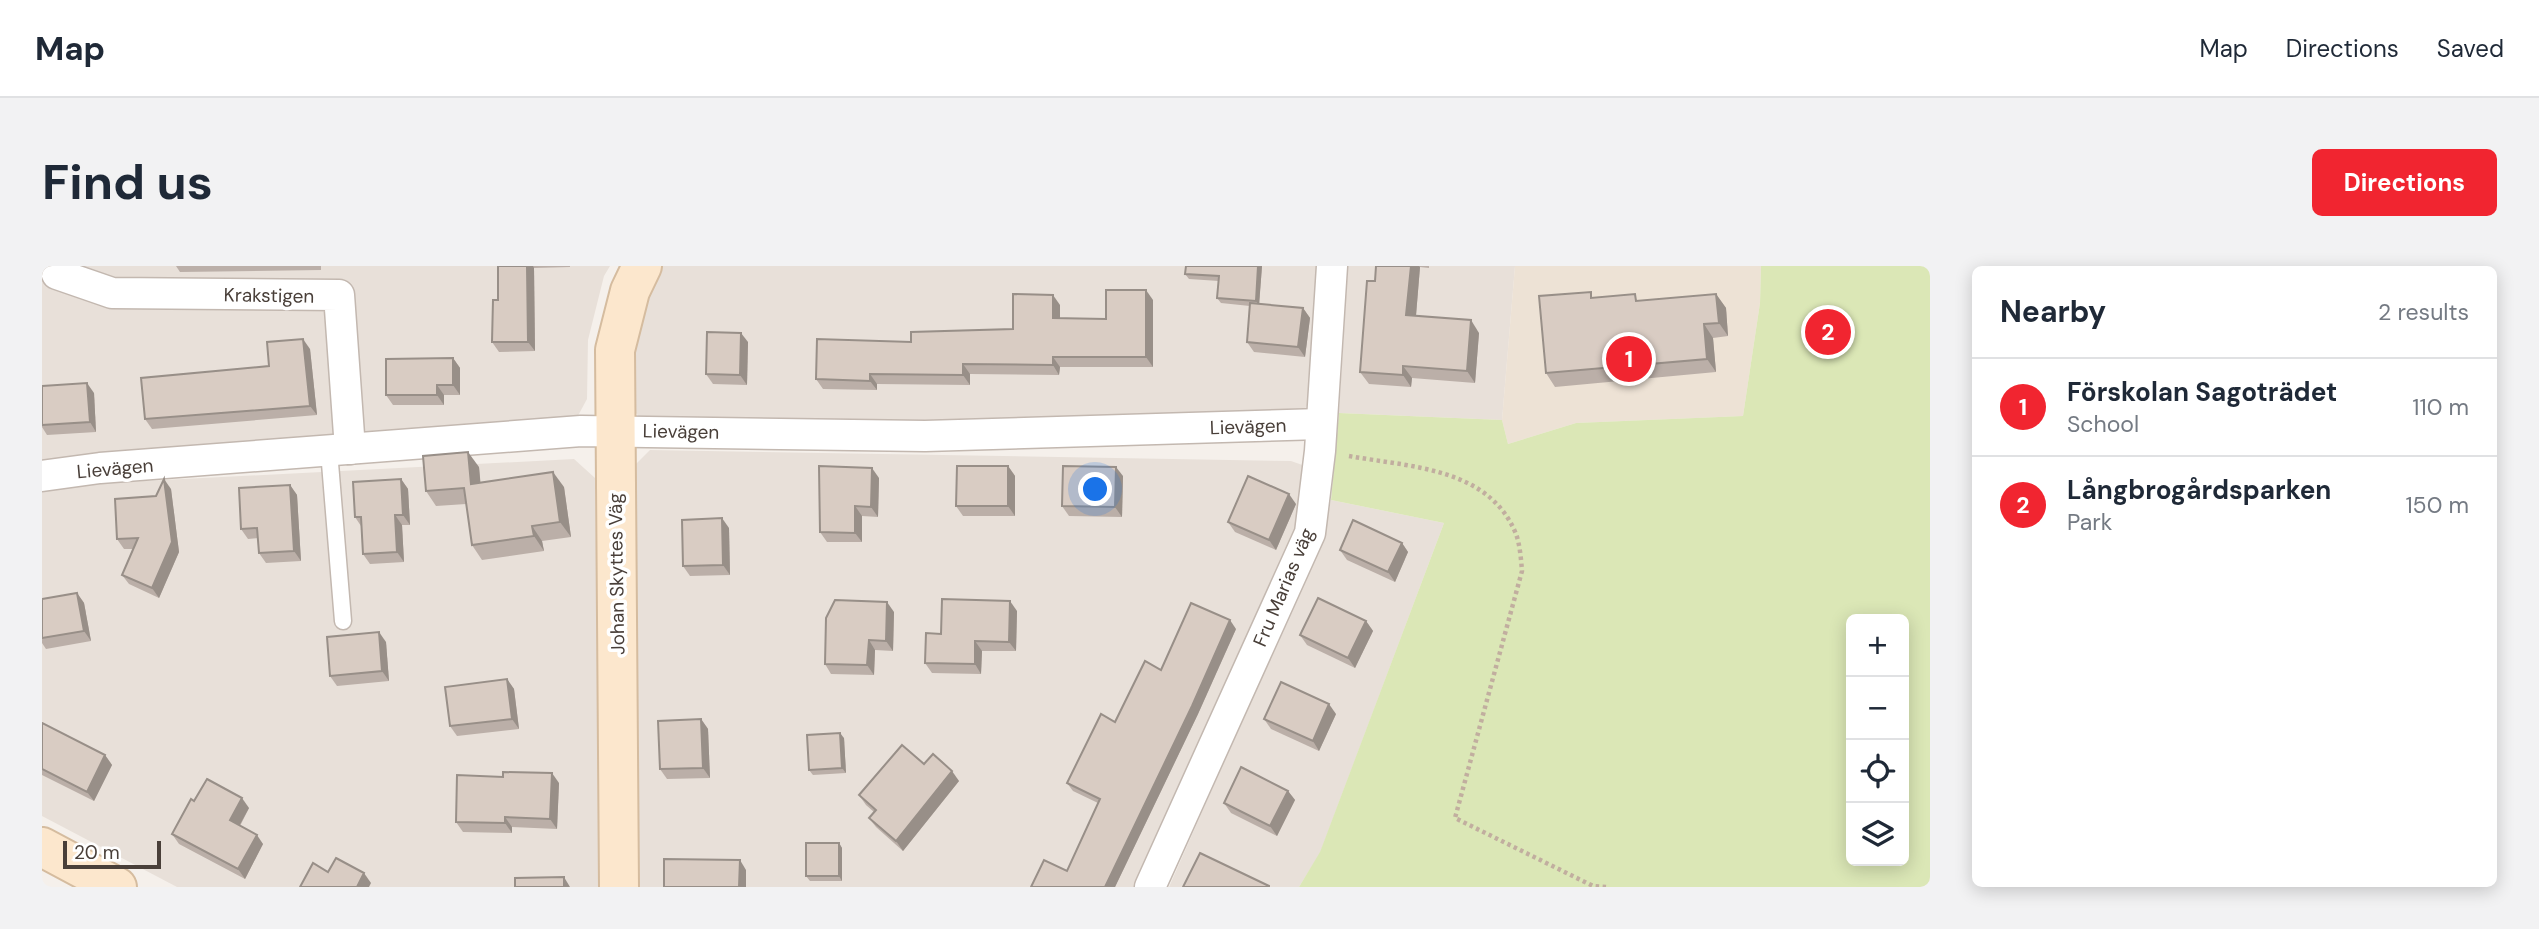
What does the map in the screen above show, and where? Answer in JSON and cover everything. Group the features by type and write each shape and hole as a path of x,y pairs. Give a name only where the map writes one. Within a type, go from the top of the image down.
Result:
{"street":[{"name":"Krakstigen","path":"54,266 57,274 111,293 339,295 339,450"},
{"name":"Johan Skyttes Väg","path":"619,887 615,351 630,291 642,266"},
{"name":"Fru Marias väg","path":"1150,887 1310,533 1321,438 1332,266"},
{"name":"Lievägen","path":"42,476 100,468 582,431 1321,438"},
{"path":"42,847 117,887"}],"lane":[{"path":"339,450 343,621"}],"path":[{"path":"1321,438 1460,477 1496,502 1516,534 1522,571 1455,818 1593,886 1606,887"}],"shaded area":[{"path":"42,266 610,266 604,276 588,340 587,399 573,425 42,461"},
{"path":"656,266 1323,266 1316,395 1296,419 649,427 632,409 627,351"},
{"path":"1348,266 1515,266 1502,420 1339,413"},
{"path":"1515,266 1761,266 1760,303 1743,416 1576,423 1508,444 1502,420"},
{"path":"650,450 1291,461 1308,467 1300,528 1138,887 634,887 632,468"},
{"path":"574,459 595,478 601,887 177,887 42,816 42,490 105,483"},
{"path":"1331,500 1444,523 1320,853 1299,887 1169,887 1324,535"}],"green space":[{"path":"1761,266 1930,266 1930,887 1299,887 1320,852 1444,523 1331,500 1339,413 1502,420 1508,444 1576,423 1743,416 1760,303"}],"building":[{"path":"498,266 527,266 528,342 492,342 493,300 498,300"},
{"path":"1186,266 1258,266 1256,301 1217,298 1219,276 1185,274"},
{"path":"1376,266 1411,266 1406,315 1471,320 1467,371 1403,366 1403,375 1360,372 1367,281 1375,281"},
{"path":"1106,290 1146,290 1146,357 1053,357 1053,365 963,364 963,375 870,374 870,381 816,379 817,339 911,342 911,332 1013,329 1013,294 1053,295 1053,318 1106,319"},
{"path":"1591,292 1591,298 1635,294 1636,301 1716,294 1719,323 1704,324 1707,359 1546,373 1539,296"},
{"path":"1250,303 1303,308 1298,347 1247,342"},
{"path":"707,332 741,333 740,375 706,374"},
{"path":"303,339 310,406 145,419 141,378 269,366 267,342"},
{"path":"453,358 453,385 437,385 437,395 386,395 386,359"},
{"path":"87,383 90,422 42,425 42,386"},
{"path":"468,452 471,484 553,472 560,522 532,526 534,536 472,545 464,488 426,491 423,456"},
{"path":"819,466 872,468 871,507 855,506 855,533 820,532"},
{"path":"957,466 1008,466 1008,506 956,506"},
{"path":"1063,466 1116,467 1115,507 1062,506"},
{"path":"1248,476 1289,494 1269,540 1228,522"},
{"path":"164,479 172,542 152,588 122,575 138,538 117,539 115,499 156,496"},
{"path":"401,479 403,515 395,515 397,552 363,554 361,517 355,517 353,482"},
{"path":"290,485 294,551 259,553 257,528 241,529 239,488"},
{"path":"722,518 723,565 683,566 682,520"},
{"path":"1353,520 1402,543 1388,572 1340,550"},
{"path":"77,593 84,631 42,638 42,599"},
{"path":"1318,598 1366,621 1348,658 1300,635"},
{"path":"942,599 1010,601 1009,642 975,641 975,664 925,663 926,633 941,634"},
{"path":"835,600 887,602 886,641 869,640 867,665 825,664 826,618"},
{"path":"1191,603 1230,620 1105,887 1031,887 1044,860 1067,871 1100,799 1067,783 1101,714 1115,722 1145,661 1161,670"},
{"path":"379,632 382,671 330,676 327,637"},
{"path":"507,679 512,719 450,726 445,687"},
{"path":"1281,682 1329,704 1313,741 1264,719"},
{"path":"701,719 703,768 660,769 658,721"},
{"path":"42,723 105,755 87,792 42,769"},
{"path":"840,733 842,768 809,770 807,735"},
{"path":"902,745 924,764 933,754 952,771 896,841 869,818 876,810 859,795"},
{"path":"1241,767 1288,791 1270,826 1224,803"},
{"path":"503,772 552,773 550,819 505,817 505,823 456,822 457,775 503,777"},
{"path":"207,779 242,798 230,820 257,835 238,869 172,834 191,799 194,801"},
{"path":"806,843 839,843 839,876 806,876"},
{"path":"1200,853 1269,886 1269,887 1183,887"},
{"path":"336,858 364,873 357,887 300,887 313,863 328,872"},
{"path":"664,859 740,860 739,887 664,887"},
{"path":"564,877 564,887 515,887 515,878"}],"place":[{"name":"Långbrogårdsparken","path":"1828,332"},
{"name":"Förskolan Sagoträdet","path":"1629,359"}]}
